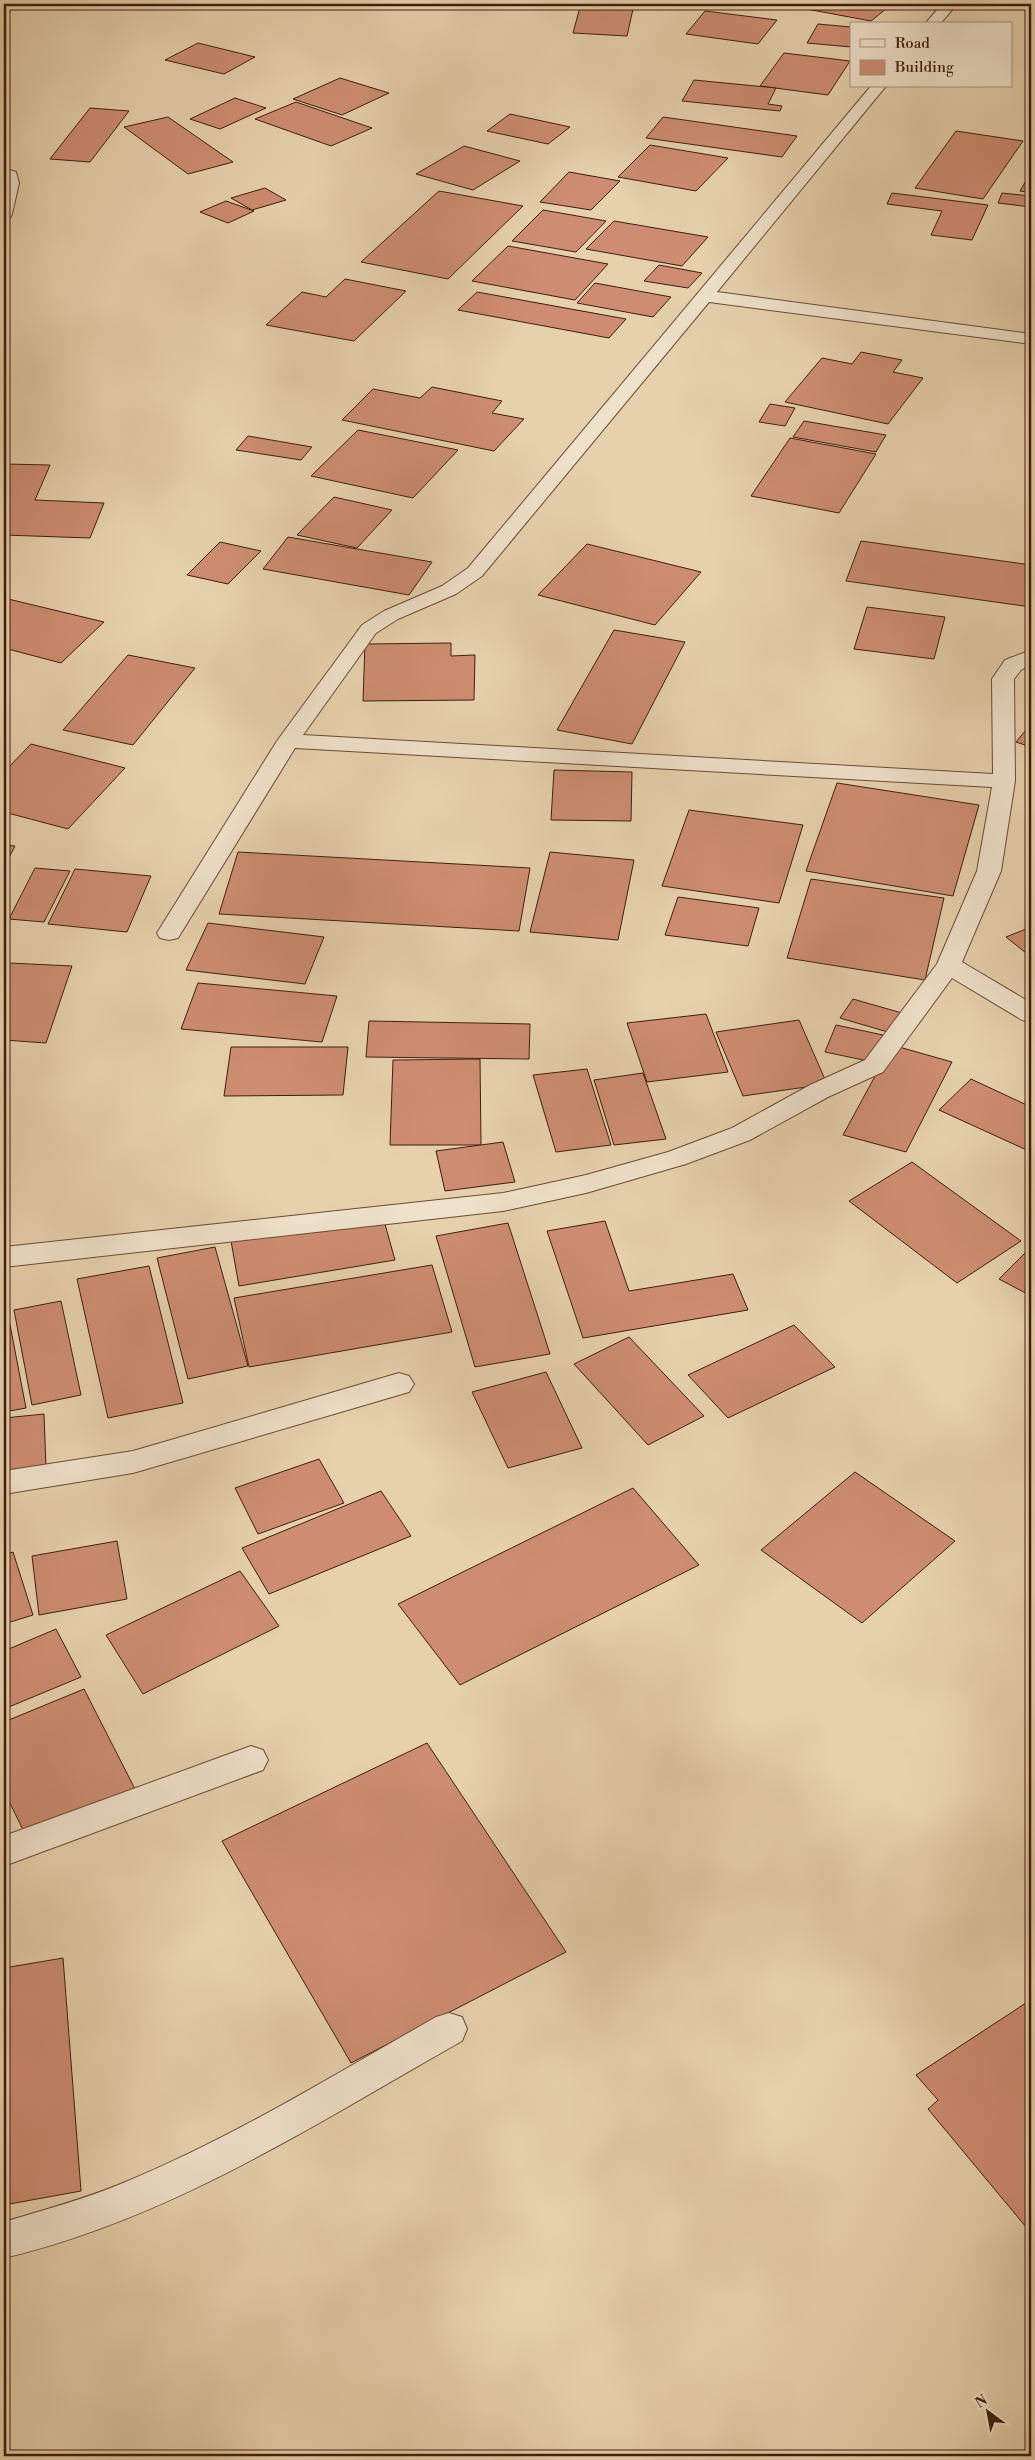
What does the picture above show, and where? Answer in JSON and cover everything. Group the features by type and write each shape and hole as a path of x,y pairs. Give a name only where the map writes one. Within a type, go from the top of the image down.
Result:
{"street":[{"path":"934,22 950,4"},
{"path":"169,933 288,741 369,629 378,622 450,590 466,581 475,572 877,88"},
{"path":"4,173 10,175 11,183 4,214"},
{"path":"704,296 1031,339"},
{"path":"4,1257 503,1202 586,1184 677,1158 741,1134 819,1091 874,1066 949,965 989,871 1004,782 1003,679 1013,665 1031,656"},
{"path":"288,741 1004,782"},
{"path":"949,965 1031,1014"},
{"path":"4,1483 133,1462 399,1384"},
{"path":"4,1851 251,1760"},
{"path":"4,2240 70,2222 151,2190 243,2145 449,2029"}],"building":[{"path":"780,4 892,4 871,21"},
{"path":"1031,4 1031,8 992,5"},
{"path":"580,7 633,9 627,36 573,33"},
{"path":"705,11 777,20 758,44 686,34"},
{"path":"818,24 850,27 850,47 807,43"},
{"path":"198,43 255,57 224,74 165,60"},
{"path":"784,53 850,61 828,95 760,86"},
{"path":"340,78 389,93 342,115 293,99"},
{"path":"694,80 776,88 768,104 782,106 780,111 682,101"},
{"path":"235,98 266,108 220,129 190,119"},
{"path":"296,102 372,128 331,146 255,119"},
{"path":"90,108 129,111 90,162 50,159"},
{"path":"510,114 570,127 548,144 487,131"},
{"path":"168,117 233,162 188,174 124,127"},
{"path":"663,117 797,136 782,157 646,138"},
{"path":"956,131 1023,141 983,199 915,188"},
{"path":"650,145 728,158 696,191 618,177"},
{"path":"464,146 520,161 473,190 416,174"},
{"path":"569,172 620,181 591,210 540,202"},
{"path":"1031,172 1031,193 1020,191"},
{"path":"265,188 286,200 252,210 231,198"},
{"path":"439,191 523,206 448,279 361,262"},
{"path":"892,193 988,205 972,240 931,235 942,211 887,204"},
{"path":"1002,193 1031,196 1031,207 998,203"},
{"path":"226,201 254,211 228,223 200,212"},
{"path":"543,210 606,221 576,252 512,241"},
{"path":"614,221 708,237 682,266 586,249"},
{"path":"508,246 608,264 575,300 472,281"},
{"path":"659,265 702,273 688,288 644,281"},
{"path":"345,279 406,291 354,341 266,325 302,292 326,297"},
{"path":"595,283 671,297 653,317 577,303"},
{"path":"477,292 626,319 609,338 458,310"},
{"path":"861,352 902,360 893,372 923,378 888,424 785,402 822,358 852,364"},
{"path":"432,387 502,401 492,413 524,419 494,451 342,420 373,389 420,398"},
{"path":"770,404 795,408 785,426 759,422"},
{"path":"804,421 886,435 876,452 793,437"},
{"path":"358,430 458,450 413,498 311,476"},
{"path":"248,436 312,447 301,460 236,450"},
{"path":"790,438 876,454 839,513 751,496"},
{"path":"4,464 50,465 35,500 104,503 90,538 4,535"},
{"path":"334,497 392,510 357,548 297,535"},
{"path":"288,537 432,562 409,595 263,569"},
{"path":"861,541 1031,565 1031,607 846,581"},
{"path":"220,542 261,551 228,584 187,575"},
{"path":"587,544 701,572 655,625 538,595"},
{"path":"4,598 104,622 61,663 4,648"},
{"path":"867,607 945,617 934,659 854,649"},
{"path":"614,630 685,642 632,744 557,730"},
{"path":"451,643 451,656 475,655 474,700 363,701 365,644"},
{"path":"128,655 195,668 133,745 63,730"},
{"path":"1031,724 1031,747 1016,742"},
{"path":"31,744 125,768 68,829 4,812 4,772"},
{"path":"554,770 632,772 631,821 551,820"},
{"path":"837,783 979,805 953,896 806,871"},
{"path":"689,810 803,825 779,903 662,886"},
{"path":"4,845 15,846 4,867"},
{"path":"238,852 530,868 519,931 219,914"},
{"path":"550,852 634,860 618,940 530,932"},
{"path":"35,868 70,871 44,922 9,919"},
{"path":"75,869 151,876 127,932 48,924"},
{"path":"811,879 944,898 925,980 787,958"},
{"path":"678,897 759,908 748,946 665,935"},
{"path":"208,923 324,937 305,984 186,970"},
{"path":"1031,927 1031,957 1006,937"},
{"path":"9,963 72,966 46,1043 4,1040 4,978"},
{"path":"198,983 337,996 322,1042 181,1029"},
{"path":"853,999 902,1013 891,1033 840,1018"},
{"path":"706,1014 728,1072 647,1082 627,1023"},
{"path":"799,1020 827,1084 743,1096 716,1032"},
{"path":"369,1021 530,1024 529,1059 366,1057"},
{"path":"836,1025 883,1035 873,1062 825,1052"},
{"path":"892,1045 952,1062 906,1152 843,1135"},
{"path":"231,1047 348,1047 343,1095 224,1096"},
{"path":"480,1059 481,1145 390,1145 393,1060"},
{"path":"587,1069 611,1145 556,1152 533,1075"},
{"path":"643,1073 666,1139 614,1145 594,1080"},
{"path":"971,1079 1031,1107 1031,1152 939,1110"},
{"path":"503,1142 515,1182 445,1191 436,1151"},
{"path":"912,1162 1021,1241 957,1283 849,1201"},
{"path":"383,1217 395,1260 239,1286 231,1241"},
{"path":"605,1221 629,1291 733,1274 748,1310 583,1338 547,1231"},
{"path":"508,1223 550,1354 475,1367 436,1236"},
{"path":"215,1247 248,1366 188,1379 157,1258"},
{"path":"1031,1247 1031,1296 999,1279"},
{"path":"432,1265 452,1332 249,1367 234,1298"},
{"path":"149,1266 183,1403 108,1418 77,1279"},
{"path":"61,1301 81,1395 32,1405 14,1310"},
{"path":"4,1304 6,1304 26,1408 4,1412"},
{"path":"794,1325 835,1367 728,1418 688,1375"},
{"path":"629,1337 704,1416 648,1445 574,1364"},
{"path":"546,1372 582,1448 508,1468 472,1392"},
{"path":"44,1414 46,1468 4,1473 4,1418"},
{"path":"319,1459 344,1503 258,1534 235,1488"},
{"path":"855,1472 955,1541 862,1623 761,1550"},
{"path":"633,1488 699,1565 460,1685 398,1604"},
{"path":"381,1491 411,1536 269,1594 242,1548"},
{"path":"117,1541 127,1599 39,1615 32,1556"},
{"path":"13,1552 33,1615 4,1624 4,1555"},
{"path":"240,1571 279,1626 143,1694 106,1635"},
{"path":"56,1629 81,1677 4,1709 4,1651"},
{"path":"84,1689 136,1791 27,1838 4,1791 4,1722"},
{"path":"427,1743 566,1952 351,2063 222,1841"},
{"path":"63,1958 81,2191 4,2205 4,1968"},
{"path":"1029,2001 1031,2004 1031,2233 928,2109 938,2100 916,2075"}]}
